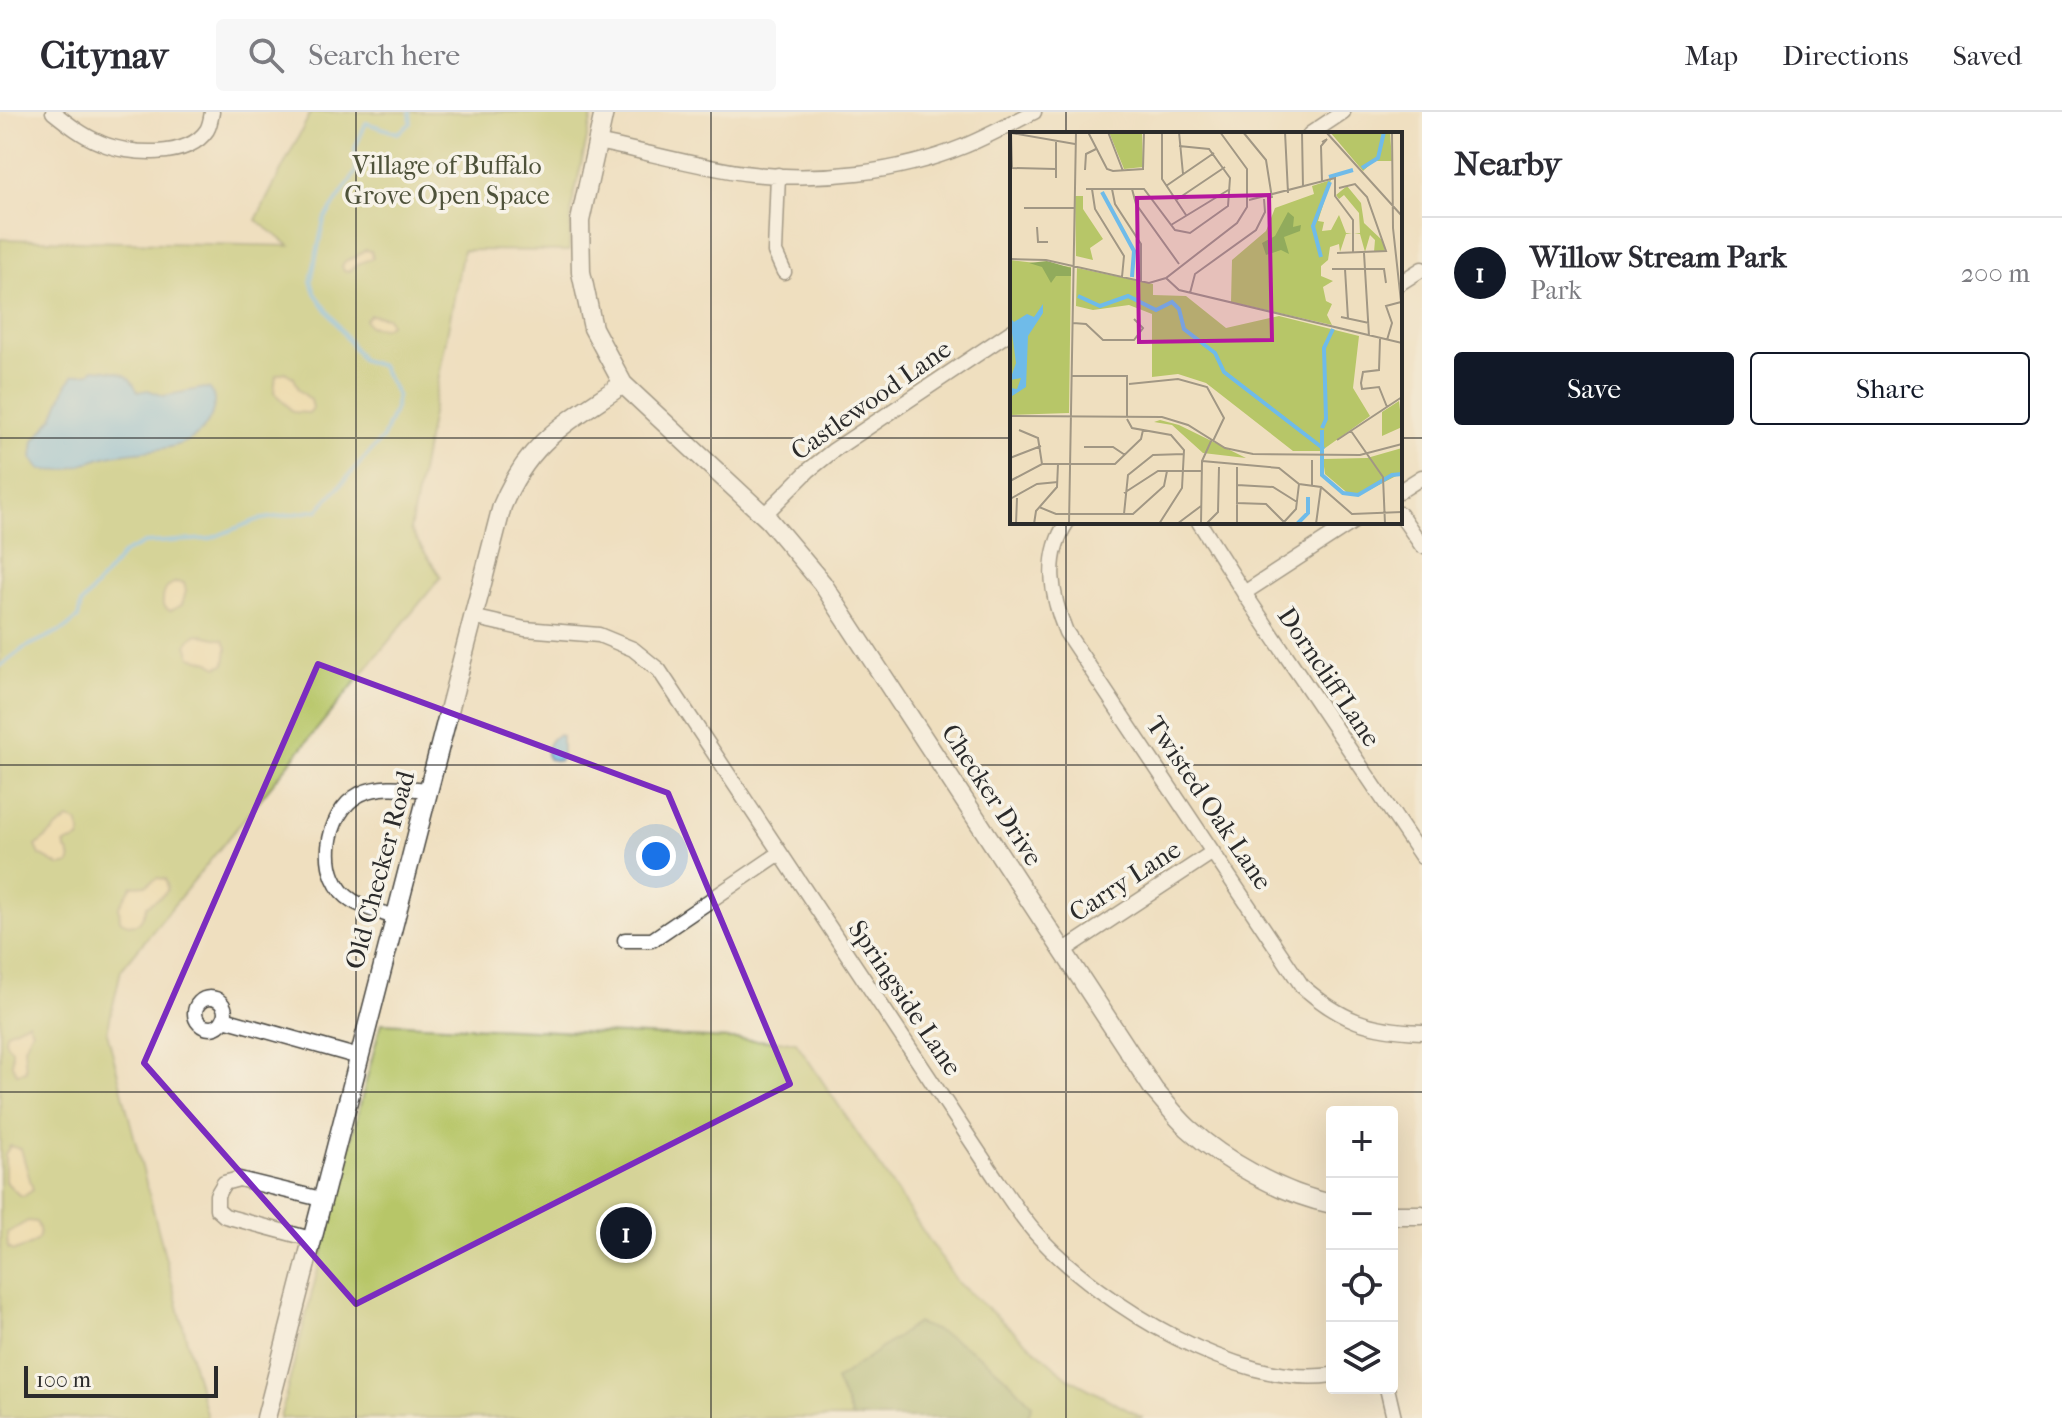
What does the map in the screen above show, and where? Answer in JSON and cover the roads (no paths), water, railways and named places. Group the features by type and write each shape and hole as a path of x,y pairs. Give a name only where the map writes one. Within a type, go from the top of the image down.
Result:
{"street":[{"path":"53,112 73,128 102,144 140,152 170,151 197,141 209,128 212,112"},
{"name":"Checker Drive","path":"604,112 580,221 581,272 593,328 623,384 764,515 822,583 1154,1090 1187,1128 1245,1170 1309,1200 1326,1203"},
{"path":"597,142 720,169 778,175 863,172 960,148 1034,112"},
{"path":"1313,132 1343,112"},
{"path":"778,175 775,252 784,272"},
{"path":"1402,282 1422,269"},
{"name":"Castlewood Lane","path":"764,515 834,450 1010,332"},
{"name":"Old Checker Road","path":"266,1418 502,506 514,479 543,441 623,384"},
{"path":"1402,490 1422,477"},
{"path":"1402,517 1422,546"},
{"name":"Twisted Oak Lane","path":"1066,524 1054,553 1051,581 1054,605 1066,632 1302,986 1328,1009 1362,1025 1392,1031 1422,1032"},
{"name":"Dorncliff Lane","path":"1200,524 1422,857"},
{"path":"1244,593 1350,524"},
{"name":"Springside Lane","path":"472,617 525,629 599,635 633,649 659,670 997,1180 1041,1239 1127,1311 1181,1340 1256,1371 1286,1377 1326,1375"},
{"path":"394,917 351,900 338,884 331,869 328,846 331,829 356,796 373,789 397,787 428,790"},
{"name":"Carry Lane","path":"1063,951 1213,852"},
{"path":"625,940 652,940 780,853"},
{"path":"224,1019 359,1057"},
{"path":"311,1239 225,1216 217,1209 217,1195 224,1183 239,1179 321,1199"},
{"path":"1398,1215 1422,1215"},
{"path":"1388,1394 1394,1418"}],"water":[{"path":"94,369 127,376 138,392 148,390 164,396 210,389 214,400 212,413 205,427 183,443 104,457 69,469 40,469 32,458 34,441 53,418 74,375 90,373"},
{"path":"557,735 562,736 562,757 559,761 548,759 547,752 549,743"}],"waterway":[{"path":"0,666 24,648 66,628 78,618 81,604 124,553 144,543 209,539 257,520 318,510 383,438 397,395 381,366 362,360 315,293 311,281 324,220 356,172 355,148 366,123 398,133 411,123 410,112"}],"place":[{"name":"Willow Stream Park","path":"626,1233"}],"park label":[{"name":"Village of Buffalo Grove Open Space","path":"447,180"}]}
